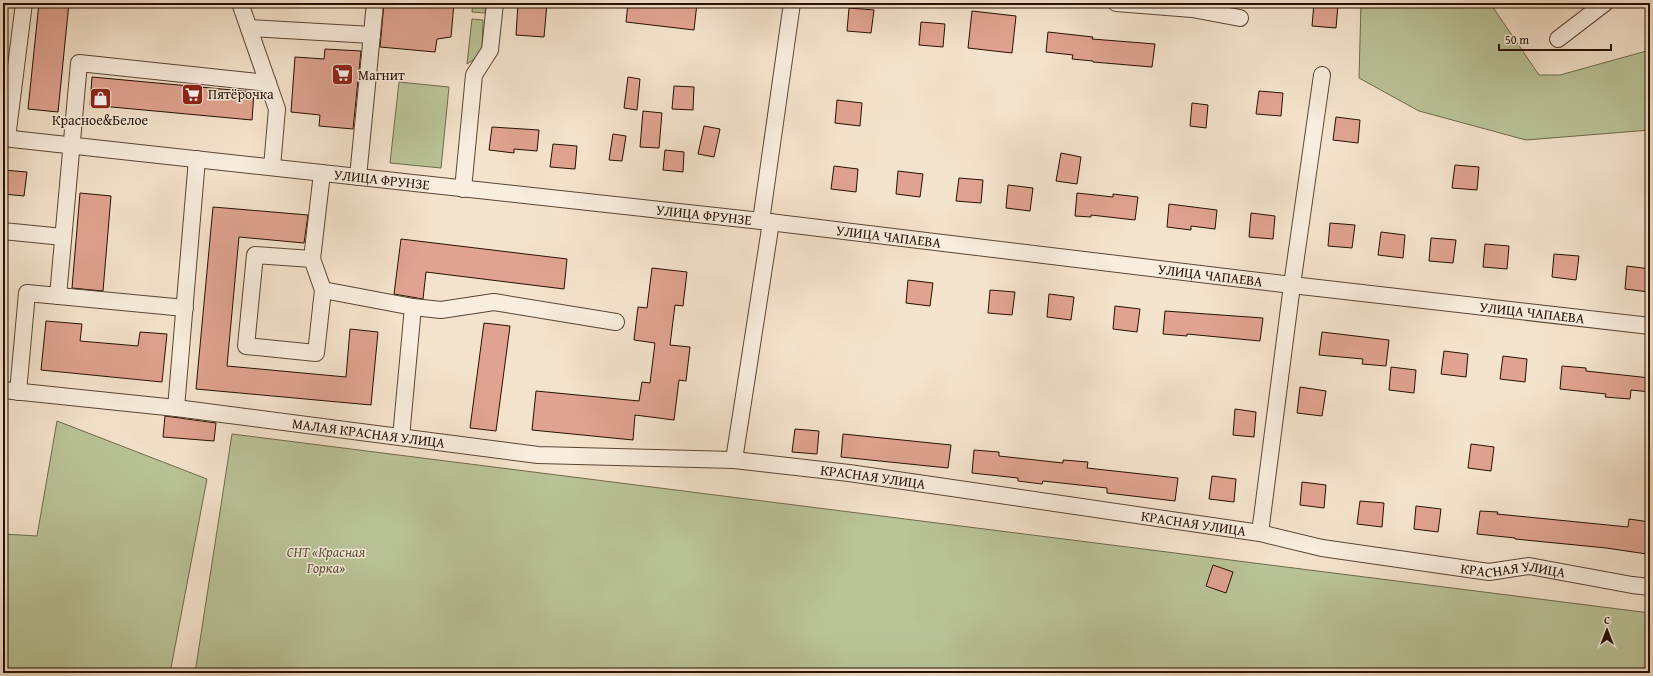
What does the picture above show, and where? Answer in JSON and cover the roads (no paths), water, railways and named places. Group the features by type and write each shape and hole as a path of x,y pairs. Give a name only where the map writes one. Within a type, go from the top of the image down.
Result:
{"street":[{"path":"5,138 24,3"},
{"path":"240,3 277,109 272,167"},
{"path":"358,177 375,3"},
{"path":"463,189 474,75 490,50 495,3"},
{"path":"734,460 766,222 792,3"},
{"path":"1116,3 1193,6 1240,18"},
{"path":"1558,40 1605,3"},
{"path":"249,28 372,35"},
{"path":"58,296 79,64 268,84"},
{"path":"1260,533 1292,285 1322,75"},
{"name":"УЛИЦА ФРУНЗЕ","path":"5,138 766,222"},
{"path":"176,408 197,159"},
{"path":"312,259 255,255 246,346 316,353 323,290 312,259 322,173"},
{"name":"УЛИЦА ЧАПАЕВА","path":"766,222 1650,326"},
{"path":"3,231 63,237"},
{"path":"323,290 413,307 441,310 494,302 616,322"},
{"path":"10,391 27,293 185,308"},
{"path":"401,437 413,307"},
{"name":"МАЛАЯ КРАСНАЯ УЛИЦА","path":"10,391 176,408 538,455 734,460"},
{"name":"КРАСНАЯ УЛИЦА","path":"734,460 849,473 1260,533 1322,548 1489,572 1529,566 1650,587"}],"place":[{"name":"Магнит","path":"342,75"},
{"name":"Пятёрочка","path":"192,94"},
{"name":"Красное&Белое","path":"100,98"}],"park label":[{"name":"СНТ «Красная Горка»","path":"326,560"}]}
